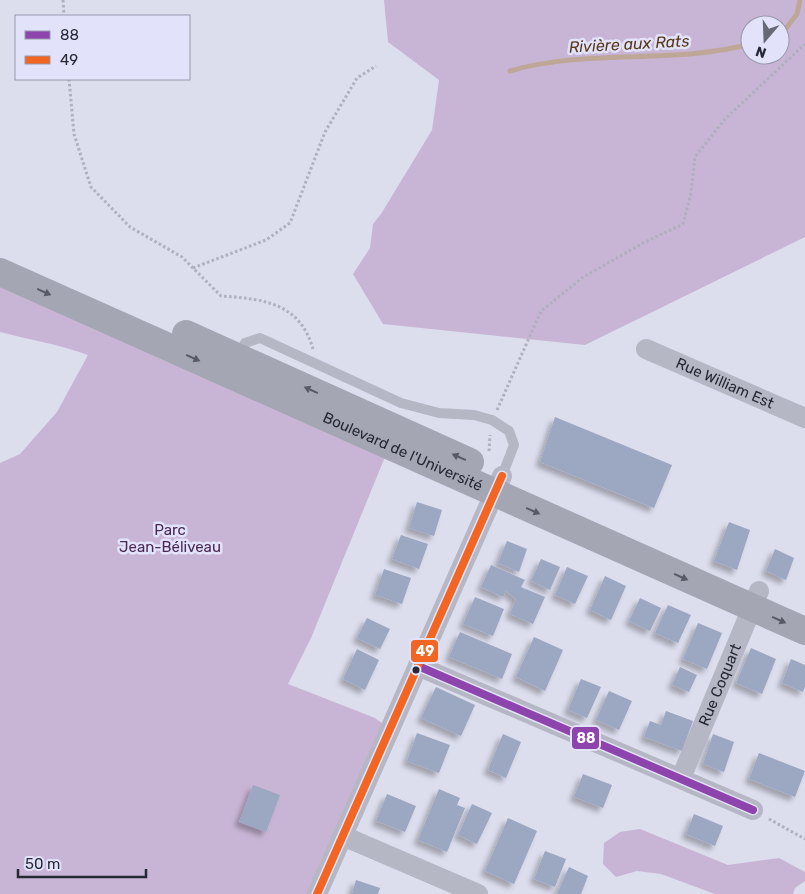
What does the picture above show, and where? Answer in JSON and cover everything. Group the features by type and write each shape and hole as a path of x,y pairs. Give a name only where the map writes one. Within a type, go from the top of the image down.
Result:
{"main road":[{"name":"Boulevard de l'Université","path":"0,252 236,357 498,485"},
{"name":"Boulevard de l'Université","path":"0,272 498,485 756,599 805,611"},
{"name":"Boulevard de l'Université","path":"756,599 805,632"}],"street":[{"name":"Rue William Est","path":"646,349 805,418"},
{"path":"317,894 498,485"},
{"name":"Rue Coquart","path":"682,778 756,599"},
{"path":"418,666 753,810"},
{"path":"343,836 478,894"}],"lane":[{"path":"236,357 245,343 260,338 401,403 438,413 474,415 492,420 509,431 514,445 498,485"}],"path":[{"path":"63,0 64,15"},
{"path":"498,485 487,466 492,420 541,311 582,278 643,243 683,224 691,193 695,156 725,119 805,44"},
{"path":"193,268 266,240 290,223 325,132 357,78 376,66"},
{"path":"69,80 74,134 91,187 130,226 182,257 221,296 250,298 275,305 297,316 309,334 316,365"},
{"path":"753,810 805,839"}],"green space":[{"path":"384,0 805,0 805,237 585,345 383,324 353,274 370,248 373,224 432,130 439,80 388,42"},
{"name":"Parc Jean-Béliveau","path":"0,272 389,447 311,638 288,684 375,718 390,729 317,894 0,894 0,463 20,454 57,412 88,355 0,332"},
{"path":"640,829 728,865 779,858 805,872 805,881 795,888 793,894 715,894 661,874 637,871 616,877 603,864 604,843 620,832"}],"building":[{"path":"555,417 672,465 654,508 540,462"},
{"path":"417,502 442,510 434,536 409,528"},
{"path":"729,522 750,530 737,570 714,561"},
{"path":"401,535 428,544 419,569 392,559"},
{"path":"507,541 527,549 519,572 498,563"},
{"path":"775,549 794,558 786,580 766,571"},
{"path":"541,559 560,567 550,590 531,581"},
{"path":"491,565 525,580 521,587 545,597 533,624 510,614 516,599 506,591 503,597 481,587"},
{"path":"567,567 588,576 575,604 555,595"},
{"path":"384,569 411,578 402,604 375,595"},
{"path":"605,576 626,586 611,620 590,610"},
{"path":"475,597 504,609 493,636 463,624"},
{"path":"640,598 661,608 650,631 629,621"},
{"path":"668,605 691,615 678,643 655,633"},
{"path":"367,618 390,629 380,649 357,638"},
{"path":"698,623 722,633 707,669 683,659"},
{"path":"460,632 512,654 502,679 449,657"},
{"path":"534,637 563,650 545,691 516,677"},
{"path":"751,648 776,659 762,694 736,683"},
{"path":"357,649 379,660 365,690 343,679"},
{"path":"791,659 805,665 805,686 803,692 782,683"},
{"path":"680,667 697,675 689,692 672,685"},
{"path":"581,679 601,687 587,718 568,710"},
{"path":"436,687 475,705 461,736 421,718"},
{"path":"609,691 632,701 619,730 596,720"},
{"path":"666,711 693,721 682,751 644,737 650,721 661,725"},
{"path":"417,733 450,745 439,773 407,761"},
{"path":"503,734 521,742 506,778 488,770"},
{"path":"713,734 734,742 724,772 703,764"},
{"path":"759,753 805,771 795,797 749,779"},
{"path":"583,774 612,785 603,808 574,797"},
{"path":"253,785 280,795 266,832 239,822"},
{"path":"439,789 460,798 457,805 465,808 447,852 418,840"},
{"path":"387,794 416,806 405,832 376,821"},
{"path":"472,804 492,813 477,844 458,835"},
{"path":"694,814 723,826 715,846 686,834"},
{"path":"508,818 537,831 514,884 485,871"},
{"path":"545,851 566,859 555,887 534,879"},
{"path":"569,867 588,876 581,894 557,894"},
{"path":"356,880 380,888 378,894 352,894"}],"waterway":[{"name":"Rivière aux Rats","path":"790,23 797,14 800,0"},
{"name":"Rivière aux Rats","path":"510,71 569,60 691,54 740,46"}],"transit line":[{"name":"49","path":"317,894 502,476"},
{"name":"88","path":"418,666 753,810"}]}
